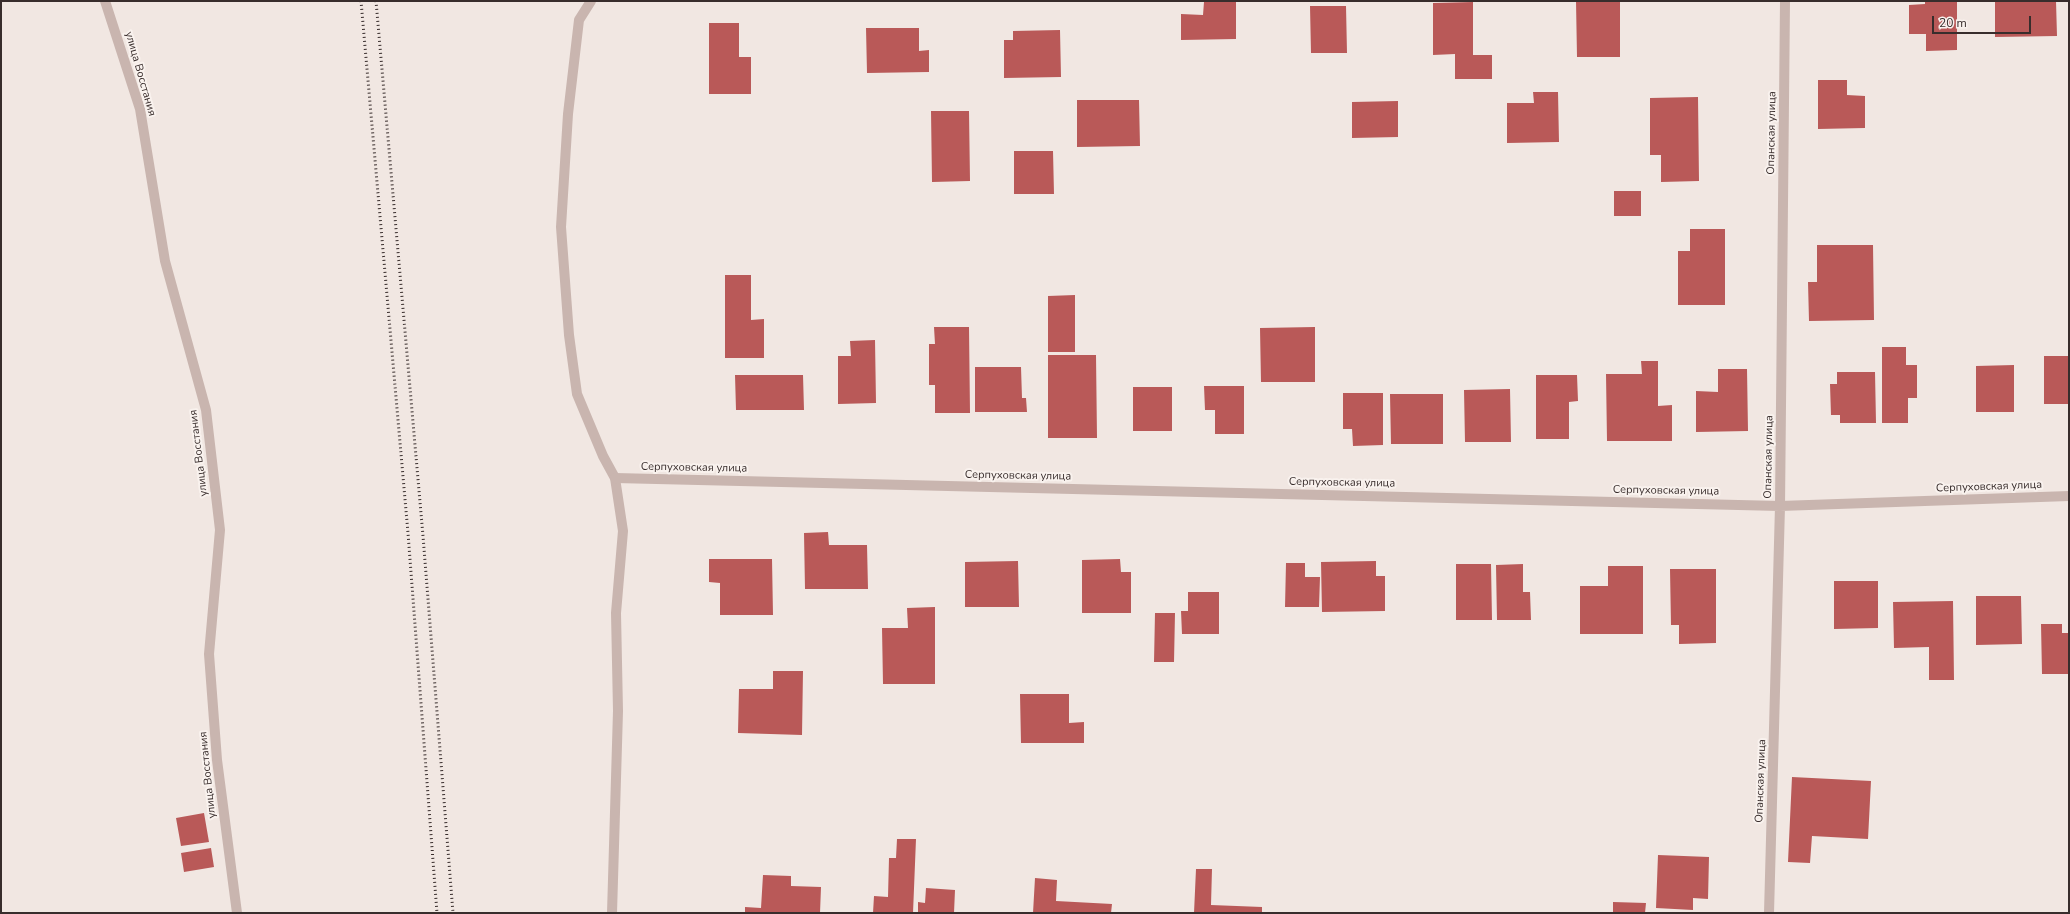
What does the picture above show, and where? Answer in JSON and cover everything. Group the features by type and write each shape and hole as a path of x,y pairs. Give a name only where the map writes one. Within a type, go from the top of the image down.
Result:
{"street":[{"name":"улица Восстания","path":"105,1 140,110 165,261 206,410 220,530 209,654 217,760 237,913"},
{"path":"591,1 579,20 568,114 561,227 569,334 577,394 603,456 615,478 623,531 616,613 618,734 612,913"},
{"name":"Опанская улица","path":"1769,913 1780,506 1785,1"},
{"name":"Серпуховская улица","path":"615,478 1780,506 2069,496"}],"building":[{"path":"1576,1 1620,1 1620,57 1577,57"},
{"path":"1925,1 1957,1 1957,50 1926,51 1926,34 1909,34 1909,5 1925,4"},
{"path":"1995,1 2056,1 2057,36 1995,37"},
{"path":"1204,2 1236,2 1236,39 1181,40 1181,14 1203,15"},
{"path":"1473,2 1473,55 1492,55 1492,79 1455,79 1455,54 1433,55 1433,3"},
{"path":"1310,6 1346,6 1347,53 1311,53"},
{"path":"709,23 739,23 739,57 751,57 751,94 709,94"},
{"path":"866,28 919,28 919,51 929,50 929,72 867,73"},
{"path":"1060,30 1061,77 1004,78 1004,40 1013,40 1013,31"},
{"path":"1818,80 1847,80 1847,95 1865,96 1865,128 1818,129"},
{"path":"1533,92 1558,92 1559,142 1507,143 1507,103 1534,103"},
{"path":"1698,97 1699,181 1661,182 1661,155 1650,155 1650,98"},
{"path":"1077,100 1139,100 1140,146 1077,147"},
{"path":"1398,101 1398,137 1352,138 1352,102"},
{"path":"931,111 969,111 970,181 932,182"},
{"path":"1014,151 1053,151 1054,194 1014,194"},
{"path":"1614,191 1641,191 1641,216 1614,216"},
{"path":"1690,229 1725,229 1725,305 1678,305 1678,251 1690,251"},
{"path":"1817,245 1873,245 1874,320 1809,321 1808,282 1817,282"},
{"path":"725,275 751,275 751,320 764,319 764,358 725,358"},
{"path":"1075,295 1075,352 1048,352 1048,296"},
{"path":"934,327 969,327 970,413 935,413 935,385 929,385 929,344 935,344"},
{"path":"1315,327 1315,382 1261,382 1260,328"},
{"path":"875,340 876,403 838,404 838,356 851,356 850,341"},
{"path":"1882,347 1906,347 1906,365 1917,365 1917,398 1908,398 1908,423 1882,423"},
{"path":"1048,355 1096,355 1097,438 1048,438"},
{"path":"2044,356 2069,356 2069,404 2044,404"},
{"path":"1641,361 1658,361 1658,406 1672,405 1672,441 1607,441 1606,374 1642,374"},
{"path":"2014,365 2014,412 1976,412 1976,366"},
{"path":"975,367 1021,367 1022,398 1026,398 1027,412 975,412"},
{"path":"1718,369 1747,369 1748,431 1696,432 1696,391 1718,392"},
{"path":"1837,372 1875,372 1876,423 1840,423 1840,415 1831,415 1830,384 1837,384"},
{"path":"735,375 803,375 804,410 736,410"},
{"path":"1536,375 1577,375 1578,401 1569,402 1569,439 1536,439"},
{"path":"1204,386 1244,386 1244,434 1215,434 1215,410 1205,410"},
{"path":"1133,387 1172,387 1172,431 1133,431"},
{"path":"1510,389 1511,442 1465,442 1464,390"},
{"path":"1343,393 1383,393 1383,445 1353,446 1352,429 1343,429"},
{"path":"1390,394 1443,394 1443,444 1391,444"},
{"path":"828,532 829,545 867,545 868,589 805,589 804,533"},
{"path":"709,559 772,559 773,615 720,615 720,583 709,582"},
{"path":"1120,559 1121,572 1131,572 1131,613 1082,613 1082,560"},
{"path":"1018,561 1019,607 965,607 965,562"},
{"path":"1376,561 1376,576 1385,576 1385,611 1322,612 1321,562"},
{"path":"1286,563 1305,563 1305,577 1320,577 1319,607 1285,607"},
{"path":"1456,564 1491,564 1492,620 1456,620"},
{"path":"1523,564 1523,592 1530,592 1531,620 1497,620 1496,565"},
{"path":"1608,566 1643,566 1643,634 1580,634 1580,586 1608,586"},
{"path":"1670,569 1716,569 1716,643 1679,644 1679,625 1671,625"},
{"path":"1834,581 1878,581 1878,628 1834,629"},
{"path":"1188,592 1219,592 1219,634 1182,634 1181,611 1188,611"},
{"path":"1976,596 2021,596 2022,644 1976,645"},
{"path":"1953,601 1954,680 1929,680 1929,647 1894,648 1893,602"},
{"path":"935,607 935,684 883,684 882,628 908,628 907,608"},
{"path":"1155,613 1175,613 1174,662 1154,662"},
{"path":"2041,624 2062,624 2062,633 2069,633 2069,674 2042,674"},
{"path":"773,671 803,671 802,735 738,733 739,689 773,689"},
{"path":"1020,694 1069,694 1069,723 1084,722 1084,743 1021,743"},
{"path":"1792,777 1871,781 1868,839 1812,836 1810,863 1788,862"},
{"path":"204,813 209,842 181,846 176,818"},
{"path":"897,839 916,839 913,913 873,913 874,896 888,897 889,858 896,858"},
{"path":"211,848 214,867 184,872 181,853"},
{"path":"1658,855 1709,857 1708,899 1693,898 1693,910 1656,908"},
{"path":"1196,869 1212,869 1211,905 1262,907 1262,913 1194,913"},
{"path":"763,875 791,876 791,886 821,887 820,913 745,913 745,907 761,908"},
{"path":"1035,878 1057,880 1056,901 1112,904 1111,913 1033,913"},
{"path":"926,888 955,890 954,913 918,913 918,902 925,903"},
{"path":"1613,902 1646,903 1645,913 1613,913"}],"railway":[{"path":"361,1 408,533 437,913"},
{"path":"376,1 423,536 453,913"}]}
